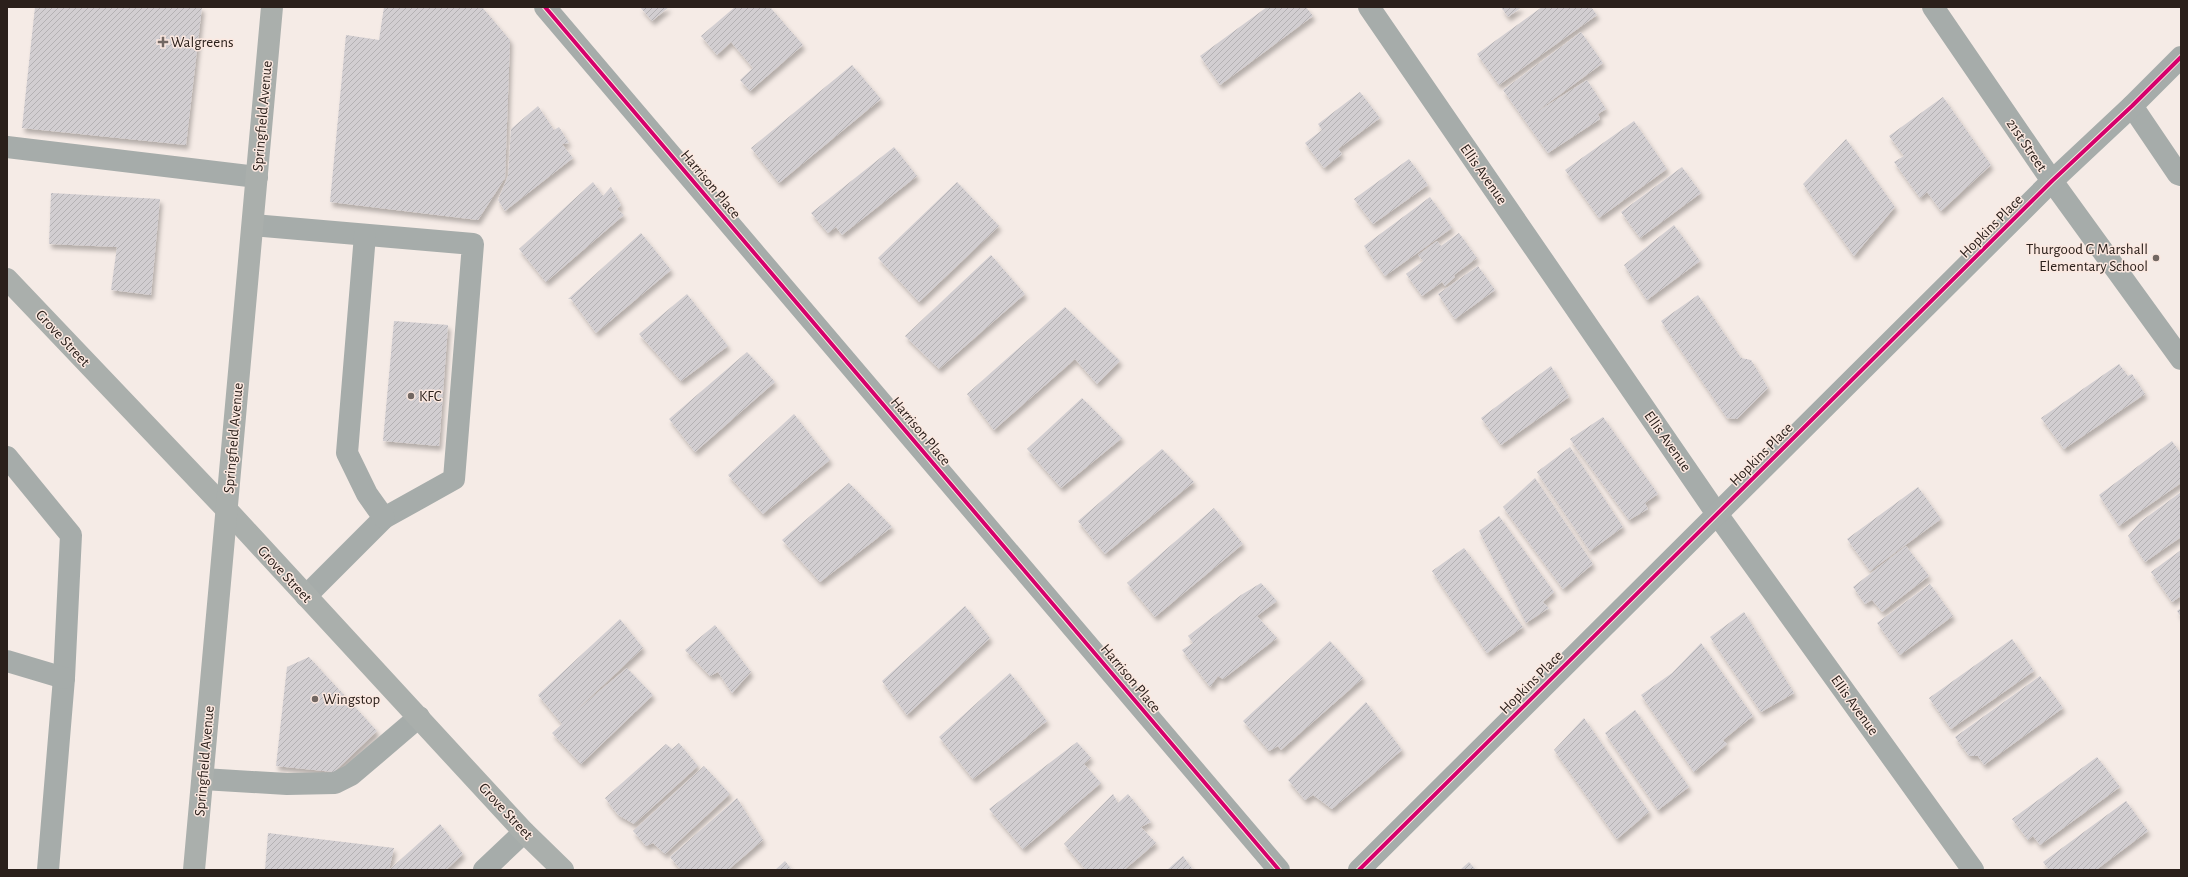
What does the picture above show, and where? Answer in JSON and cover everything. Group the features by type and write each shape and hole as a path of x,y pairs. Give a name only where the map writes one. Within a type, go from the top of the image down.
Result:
{"main road":[{"name":"Springfield Avenue","path":"194,870 272,7"},
{"name":"Grove Street","path":"7,278 227,510 524,832 563,870"}],"street":[{"name":"Harrison Place","path":"545,7 1279,870"},
{"name":"Ellis Avenue","path":"1369,7 1717,514 1973,870"},
{"name":"21st Street","path":"1932,7 2052,181 2181,358"},
{"name":"Hopkins Place","path":"1359,870 2052,181 2132,106 2181,57"},
{"path":"2132,106 2178,174 2181,175"},
{"path":"7,147 257,177"},
{"path":"253,225 474,244 454,479 384,518 306,596"},
{"path":"365,235 347,453 367,494 384,518"},
{"path":"7,457 71,535 64,678 48,870"},
{"path":"7,661 64,678"},
{"path":"203,779 287,784 335,783 351,775 419,717"},
{"path":"484,870 524,832"}],"building":[{"name":"Walgreens","path":"35,7 202,7 186,145 22,128"},
{"path":"384,7 482,7 510,40 505,178 478,220 330,202 346,35 379,40"},
{"path":"640,7 669,7 652,21"},
{"path":"735,7 770,7 803,45 750,91 740,80 753,68 731,42 717,55 701,36"},
{"path":"1267,7 1306,7 1313,16 1220,85 1200,56"},
{"path":"1501,7 1522,7 1508,17"},
{"path":"1542,7 1591,7 1597,15 1499,85 1477,54"},
{"path":"1581,32 1603,63 1532,115 1587,80 1606,109 1598,114 1600,119 1548,153 1503,90"},
{"path":"852,65 881,99 779,183 751,148"},
{"path":"1360,92 1380,118 1338,149 1342,154 1324,168 1305,143 1322,130 1318,124"},
{"path":"1943,97 1991,165 1941,211 1927,192 1920,198 1894,162 1904,156 1889,136"},
{"path":"538,106 554,130 559,127 569,143 562,144 573,158 505,211 498,200 508,176 511,129"},
{"path":"1634,121 1667,169 1599,218 1565,170"},
{"path":"1846,139 1895,207 1854,256 1803,184"},
{"path":"894,147 917,176 842,235 836,227 828,233 811,213"},
{"path":"1409,159 1428,185 1373,224 1354,199"},
{"path":"1682,167 1701,193 1640,238 1621,212"},
{"path":"593,182 603,196 611,187 621,205 617,209 624,215 546,282 519,249"},
{"path":"957,182 999,226 919,302 878,258"},
{"path":"51,193 160,199 151,295 111,290 117,247 49,244"},
{"path":"1430,197 1452,228 1385,276 1364,246"},
{"path":"1674,225 1700,261 1647,300 1624,265"},
{"path":"641,233 671,270 596,333 571,299 568,299"},
{"path":"1459,233 1477,258 1454,275 1455,277 1445,286 1442,282 1422,296 1406,274 1423,261 1418,255 1437,241 1441,246"},
{"path":"991,255 1025,294 939,369 905,336"},
{"path":"1478,266 1495,290 1455,319 1438,294"},
{"path":"687,294 728,346 681,381 639,334"},
{"path":"1698,295 1741,358 1751,360 1768,388 1737,419 1727,418 1661,321"},
{"path":"1065,307 1120,361 1097,384 1075,359 994,430 967,394"},
{"path":"394,321 448,325 439,446 383,441"},
{"path":"747,352 775,382 695,452 669,419"},
{"path":"2119,364 2128,376 2132,374 2145,394 2064,449 2041,418"},
{"path":"1551,366 1569,397 1501,445 1481,418"},
{"path":"1082,398 1122,438 1061,488 1027,449"},
{"path":"794,414 830,460 763,514 728,475"},
{"path":"1603,417 1658,494 1645,503 1648,509 1629,520 1570,439"},
{"path":"2172,441 2181,454 2181,483 2119,526 2099,495"},
{"path":"1570,447 1623,527 1590,551 1537,472"},
{"path":"1162,449 1194,482 1105,554 1078,521"},
{"path":"1535,478 1593,564 1563,589 1503,507"},
{"path":"849,483 892,527 820,582 782,540"},
{"path":"1918,487 1941,519 1870,571 1847,539"},
{"path":"2181,492 2181,537 2145,562 2128,536 2140,522"},
{"path":"1214,508 1243,544 1155,617 1127,583"},
{"path":"1499,516 1554,592 1543,602 1549,608 1526,623 1479,531"},
{"path":"1906,546 1929,576 1882,612 1872,600 1865,604 1853,587"},
{"path":"1464,548 1523,627 1487,653 1432,571"},
{"path":"2181,550 2181,596 2172,602 2151,572"},
{"path":"1261,583 1277,601 1257,616 1277,638 1223,679 1218,676 1210,687 1182,650 1193,643 1188,636 1241,595"},
{"path":"1930,584 1953,616 1900,655 1877,623"},
{"path":"965,606 990,638 907,715 882,681"},
{"path":"2181,608 2181,617 2177,611"},
{"path":"1744,612 1794,693 1761,712 1710,637"},
{"path":"620,619 643,648 571,715 627,668 653,695 581,764 552,733 562,724 538,695"},
{"path":"715,625 751,672 732,693 718,672 710,676 685,650"},
{"path":"2012,639 2034,671 1951,729 1929,698"},
{"path":"1330,641 1363,678 1281,750 1278,746 1269,751 1243,721"},
{"path":"1701,643 1753,716 1723,740 1727,744 1694,772 1641,695 1672,673"},
{"name":"Wingstop","path":"309,657 377,731 334,772 276,766 287,667"},
{"path":"1010,673 1047,721 973,779 939,737"},
{"path":"2040,676 2063,708 1984,765 1978,756 1969,756 1955,737"},
{"path":"1366,702 1402,750 1332,809 1313,795 1305,800 1288,780"},
{"path":"1635,710 1689,787 1658,810 1605,733"},
{"path":"1584,718 1649,812 1617,839 1554,750"},
{"path":"1077,742 1091,758 1084,764 1101,783 1023,849 989,809"},
{"path":"679,743 698,766 634,824 618,815 605,798 666,744 672,749"},
{"path":"2097,757 2120,787 2040,845 2033,836 2028,840 2012,819"},
{"path":"704,766 730,794 665,854 653,843 646,846 633,831"},
{"path":"1113,794 1118,803 1128,794 1151,822 1141,827 1156,843 1124,870 1086,870 1064,844"},
{"path":"737,798 763,840 728,870 681,870 670,857"},
{"path":"2126,801 2148,831 2096,870 2049,870 2043,862"},
{"path":"440,824 463,854 446,870 389,870"},
{"path":"268,833 394,848 389,870 265,870"},
{"path":"1183,856 1193,870 1167,870"},
{"path":"785,861 792,870 775,870"},
{"path":"1469,862 1476,870 1460,870"}],"cycle path":[{"path":"545,7 1279,870"},
{"path":"1359,870 2052,181 2132,106 2181,57"}],"place":[{"name":"Walgreens","path":"163,42"},
{"name":"Thurgood G Marshall Elementary School","path":"2156,258"},
{"name":"KFC","path":"411,396"},
{"name":"Wingstop","path":"315,699"}]}
